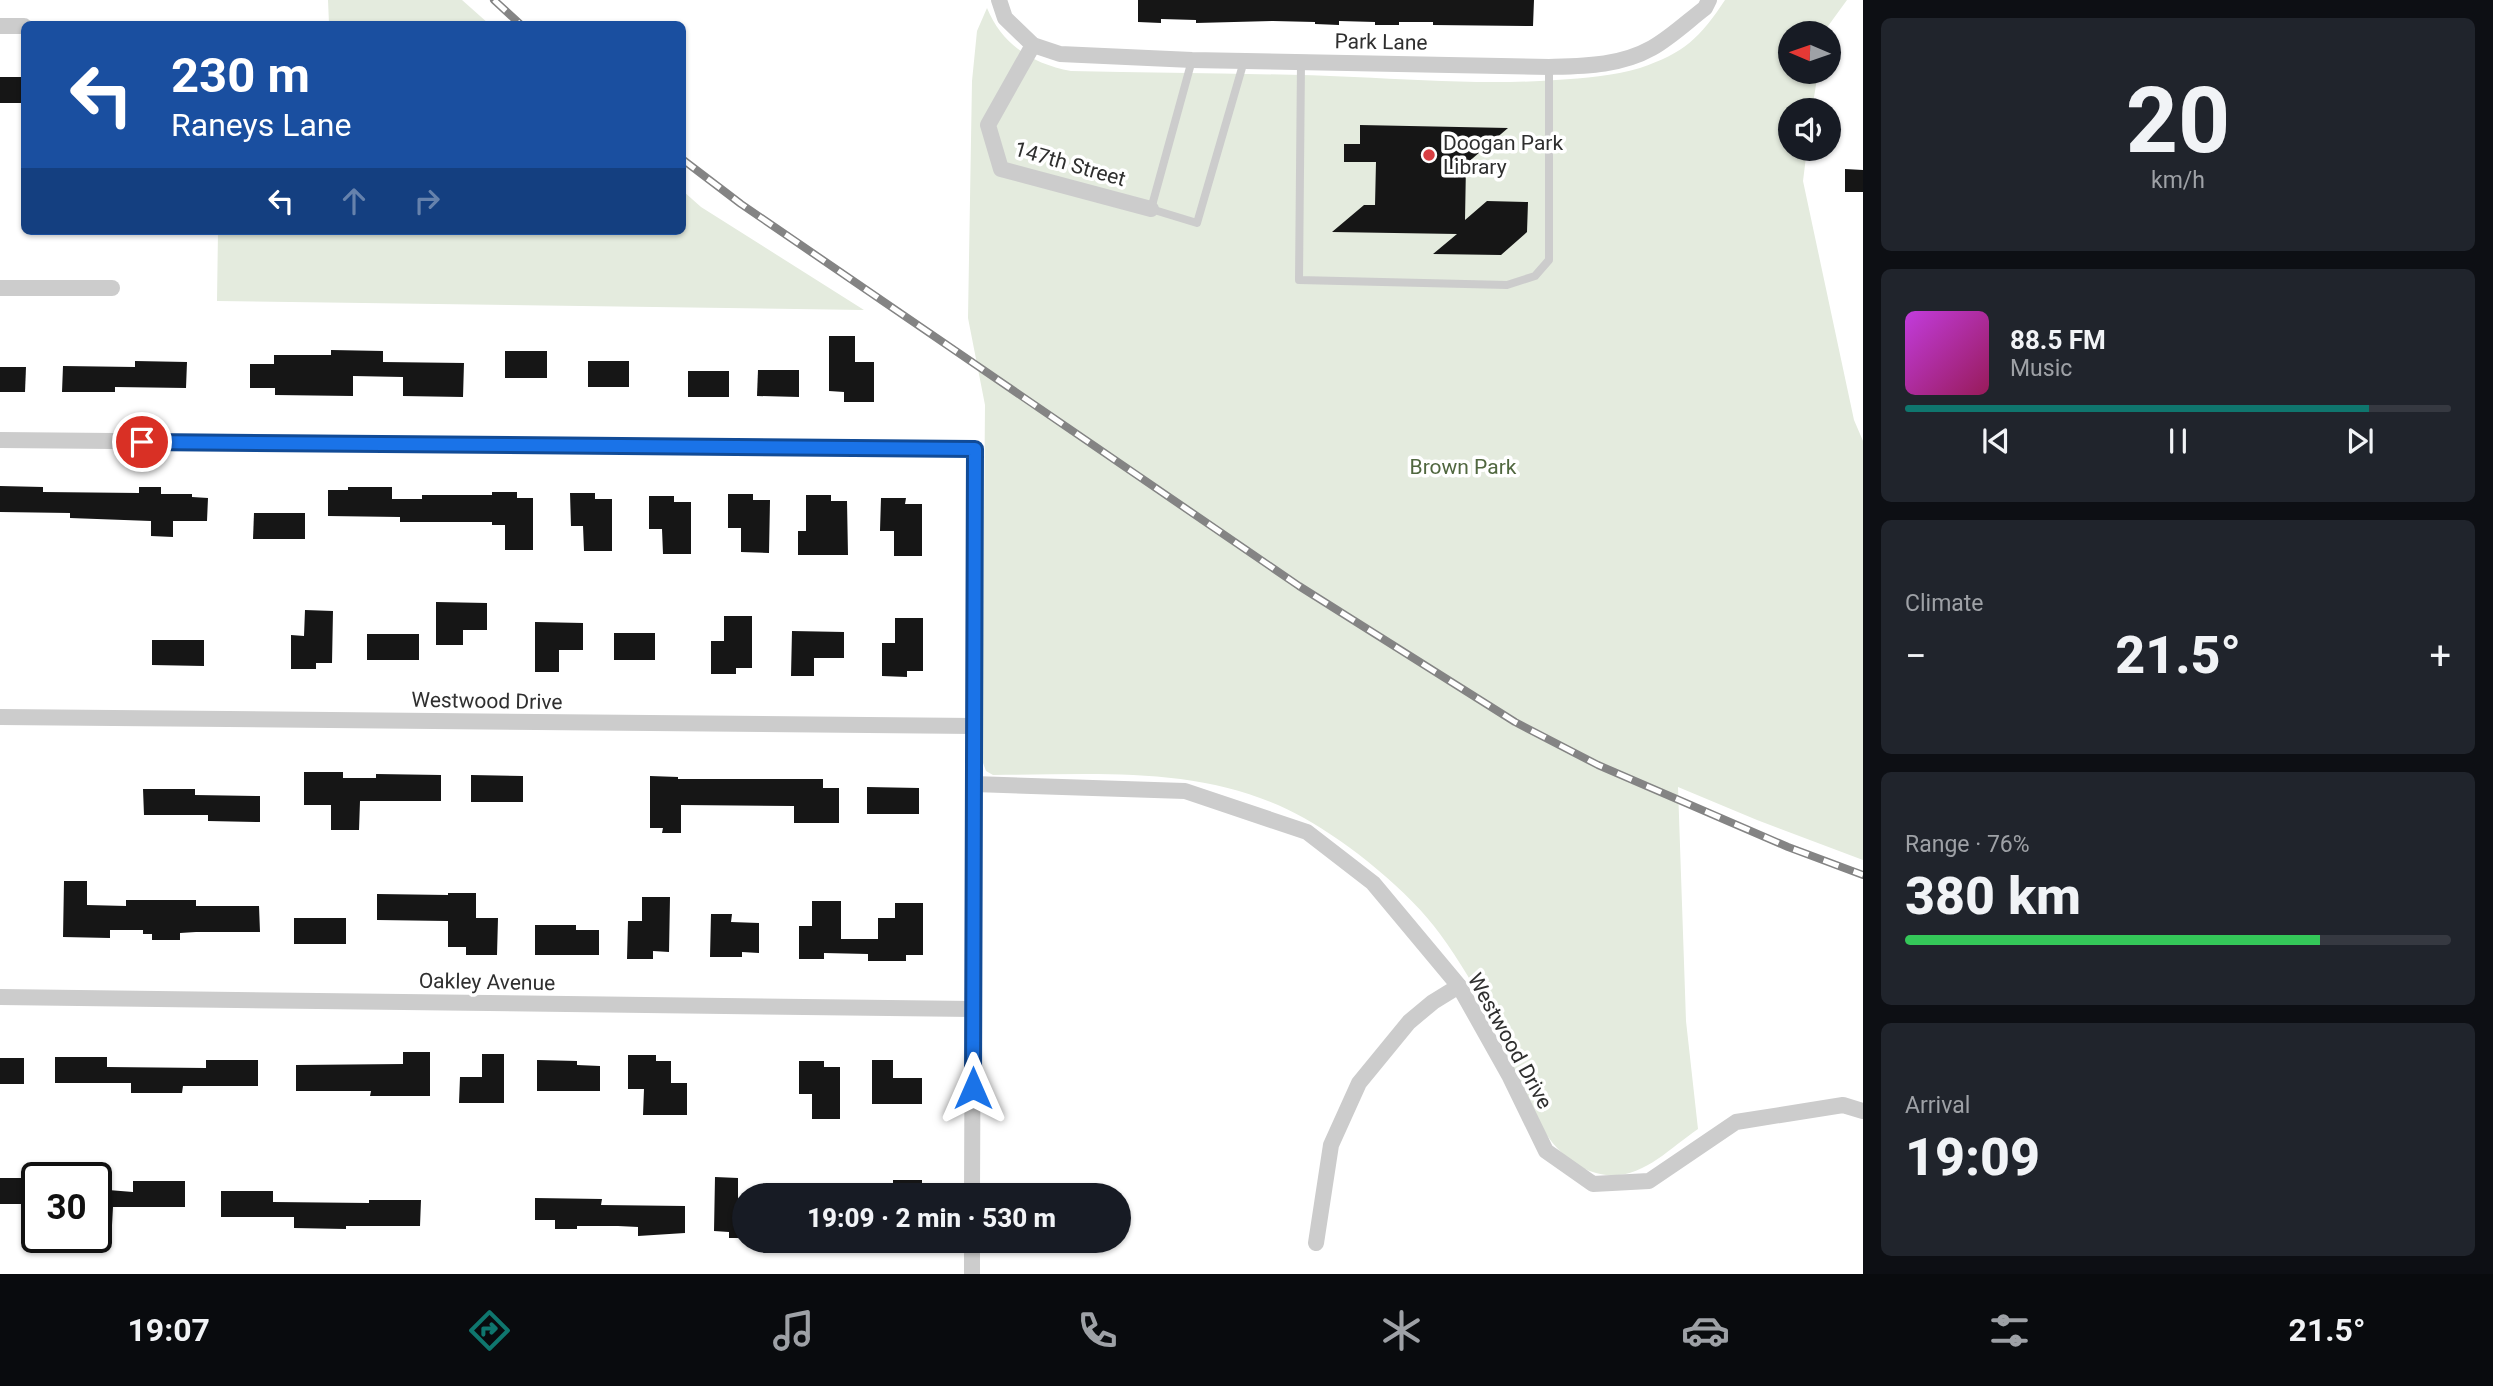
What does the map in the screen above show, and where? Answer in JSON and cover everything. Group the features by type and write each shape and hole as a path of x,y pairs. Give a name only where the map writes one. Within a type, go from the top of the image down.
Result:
{"street":[{"path":"999,0 1005,18 1033,45"},
{"name":"Park Lane","path":"1033,45 1060,54 1192,60 1586,66 1612,63 1652,48 1705,8 1709,0"},
{"path":"0,26 21,26"},
{"name":"147th Street","path":"1033,45 988,125 1000,169 1151,209"},
{"path":"0,288 112,288"},
{"path":"0,440 975,449 972,1183"},
{"name":"Westwood Drive","path":"0,717 974,726"},
{"name":"Westwood Drive","path":"974,784 1185,791 1307,832 1373,883 1459,986 1509,1075 1546,1151 1593,1184 1649,1181 1736,1122 1843,1105 1863,1111"},
{"path":"1316,1243 1331,1145 1359,1083 1409,1022 1433,1002 1459,986"},
{"name":"Oakley Avenue","path":"0,997 973,1009"},
{"path":"972,1253 972,1274"}],"lane":[{"path":"1192,60 1151,209 1197,223 1244,61"},
{"path":"1301,62 1299,280 1507,285 1535,276 1549,260 1549,66"}],"green space":[{"path":"328,0 462,0 486,21 329,21"},
{"name":"Brown Park","path":"1725,0 1847,0 1832,21 1778,21 1778,84 1816,84 1814,98 1778,98 1778,161 1806,161 1803,181 1854,420 1863,441 1863,860 1678,787 1686,1021 1698,1129 1638,1170 1611,1175 1596,1173 1576,1164 1559,1150 1544,1132 1476,990 1440,934 1396,885 1322,828 1267,801 1230,788 1191,781 1113,774 993,775 986,771 982,760 985,405 968,318 972,81 977,31 987,8 1001,32 1020,51 1044,63 1071,71 1455,82 1556,80 1630,71 1680,50 1707,25"},
{"path":"686,194 701,207 864,310 217,301 218,235 686,235"}],"building":[{"path":"1138,0 1534,0 1533,26 1433,25 1433,22 1375,25 1375,22 1339,21 1339,25 1273,21 1196,23 1196,20 1161,19 1161,23 1138,22"},
{"path":"0,77 21,77 21,103 0,103"},
{"path":"1360,125 1508,128 1466,164 1465,220 1487,201 1528,202 1527,232 1501,255 1433,254 1457,234 1332,232 1364,205 1375,205 1376,162 1344,162 1344,144 1360,144"},
{"path":"1845,169 1863,170 1863,192 1845,192"},
{"path":"829,336 855,336 855,362 874,362 874,402 844,402 844,392 829,391"},
{"path":"331,350 383,351 383,362 464,363 463,397 403,396 403,377 353,376 353,396 275,395 275,388 250,388 250,364 274,364 274,355 331,355"},
{"path":"505,351 547,351 547,378 505,378"},
{"path":"135,361 187,362 186,388 115,387 115,392 62,392 63,366 135,367"},
{"path":"588,361 629,361 629,387 588,387"},
{"path":"0,367 26,367 25,392 0,392"},
{"path":"758,370 799,370 799,397 757,396"},
{"path":"688,371 729,371 729,397 688,397"},
{"path":"0,486 43,487 43,492 139,493 139,487 161,487 161,494 192,494 192,497 208,498 207,521 173,521 173,537 151,536 151,521 70,518 70,513 0,512"},
{"path":"348,487 392,487 392,499 422,499 422,495 492,495 492,492 517,492 517,498 533,498 533,550 505,550 505,525 492,525 492,522 400,522 400,517 328,516 328,490 348,490"},
{"path":"570,493 595,493 595,499 612,499 612,551 584,551 583,526 571,526"},
{"path":"728,494 753,494 753,500 770,500 769,553 741,552 741,528 728,528"},
{"path":"806,495 831,495 831,501 847,501 848,555 798,555 798,531 806,531"},
{"path":"649,496 674,496 674,502 691,502 691,554 663,554 662,529 649,529"},
{"path":"881,498 906,498 905,504 922,504 922,556 894,556 894,531 880,531"},
{"path":"254,513 305,513 305,539 253,539"},
{"path":"436,602 487,603 487,630 463,630 463,645 436,645"},
{"path":"305,610 333,611 332,663 316,663 316,669 291,669 291,635 304,636"},
{"path":"724,616 752,616 752,668 736,668 736,674 711,674 711,641 724,641"},
{"path":"895,618 923,618 923,671 907,671 907,677 882,676 882,643 895,643"},
{"path":"535,622 583,623 583,650 559,650 559,672 535,672"},
{"path":"792,631 844,632 844,658 814,658 814,676 791,676"},
{"path":"614,633 655,633 655,660 614,660"},
{"path":"367,634 419,634 419,660 367,660"},
{"path":"152,640 204,640 204,666 152,665"},
{"path":"304,772 343,772 343,778 376,778 376,774 441,775 441,801 360,801 359,830 331,830 331,805 304,805"},
{"path":"471,775 523,776 523,802 471,802"},
{"path":"650,776 678,779 823,779 823,788 839,788 839,823 794,823 794,806 681,805 681,833 662,833 663,828 650,828"},
{"path":"867,787 919,788 919,814 867,814"},
{"path":"143,789 195,789 195,795 260,796 260,822 208,821 208,815 144,815"},
{"path":"64,881 87,881 87,905 126,906 126,900 196,900 196,906 259,906 260,932 180,933 180,940 152,940 152,934 143,934 143,930 110,930 110,938 63,937"},
{"path":"476,893 476,918 498,918 497,955 466,955 466,947 448,947 448,921 377,920 377,894"},
{"path":"642,897 670,897 669,952 653,951 653,959 627,959 628,921 642,921"},
{"path":"812,901 841,901 841,939 878,939 878,918 895,918 895,903 923,903 923,955 906,955 906,961 868,961 868,954 824,953 824,959 799,959 799,926 812,926"},
{"path":"711,914 732,914 731,922 759,923 759,953 742,952 742,957 710,957"},
{"path":"294,918 346,918 346,944 294,944"},
{"path":"535,925 576,925 576,930 599,930 599,955 535,955"},
{"path":"403,1052 430,1052 430,1096 370,1096 371,1091 296,1091 296,1065 403,1064"},
{"path":"482,1054 504,1054 504,1103 459,1103 460,1077 482,1077"},
{"path":"628,1055 656,1055 656,1061 671,1061 671,1083 687,1083 687,1115 643,1115 644,1089 628,1089"},
{"path":"55,1057 107,1057 107,1067 206,1068 206,1060 258,1060 258,1086 183,1086 182,1093 131,1093 131,1083 55,1083"},
{"path":"0,1058 24,1058 24,1084 0,1084"},
{"path":"537,1060 577,1061 577,1065 600,1066 600,1091 537,1091"},
{"path":"872,1060 893,1060 893,1078 922,1078 922,1104 872,1104"},
{"path":"799,1061 824,1061 824,1067 840,1067 840,1119 812,1119 812,1094 799,1094"},
{"path":"715,1177 738,1178 738,1183 732,1183 732,1238 729,1238 729,1232 714,1231"},
{"path":"0,1178 21,1178 21,1204 0,1204"},
{"path":"893,1180 922,1180 922,1183 893,1183"},
{"path":"133,1181 185,1181 185,1207 113,1207 112,1225 112,1190 133,1192"},
{"path":"221,1191 273,1191 273,1202 369,1203 369,1200 421,1200 420,1226 294,1228 294,1217 221,1217"},
{"path":"535,1198 602,1199 601,1205 685,1206 685,1233 638,1236 638,1227 618,1226 555,1229 555,1220 535,1220"}],"railway":[{"path":"494,0 517,21"},
{"path":"686,162 741,204 1299,586 1515,722 1598,765 1788,847 1863,875"}],"place":[{"name":"Doogan Park Library","path":"1429,155"}],"route":[{"path":"142,442 975,449 973,1088"}]}
